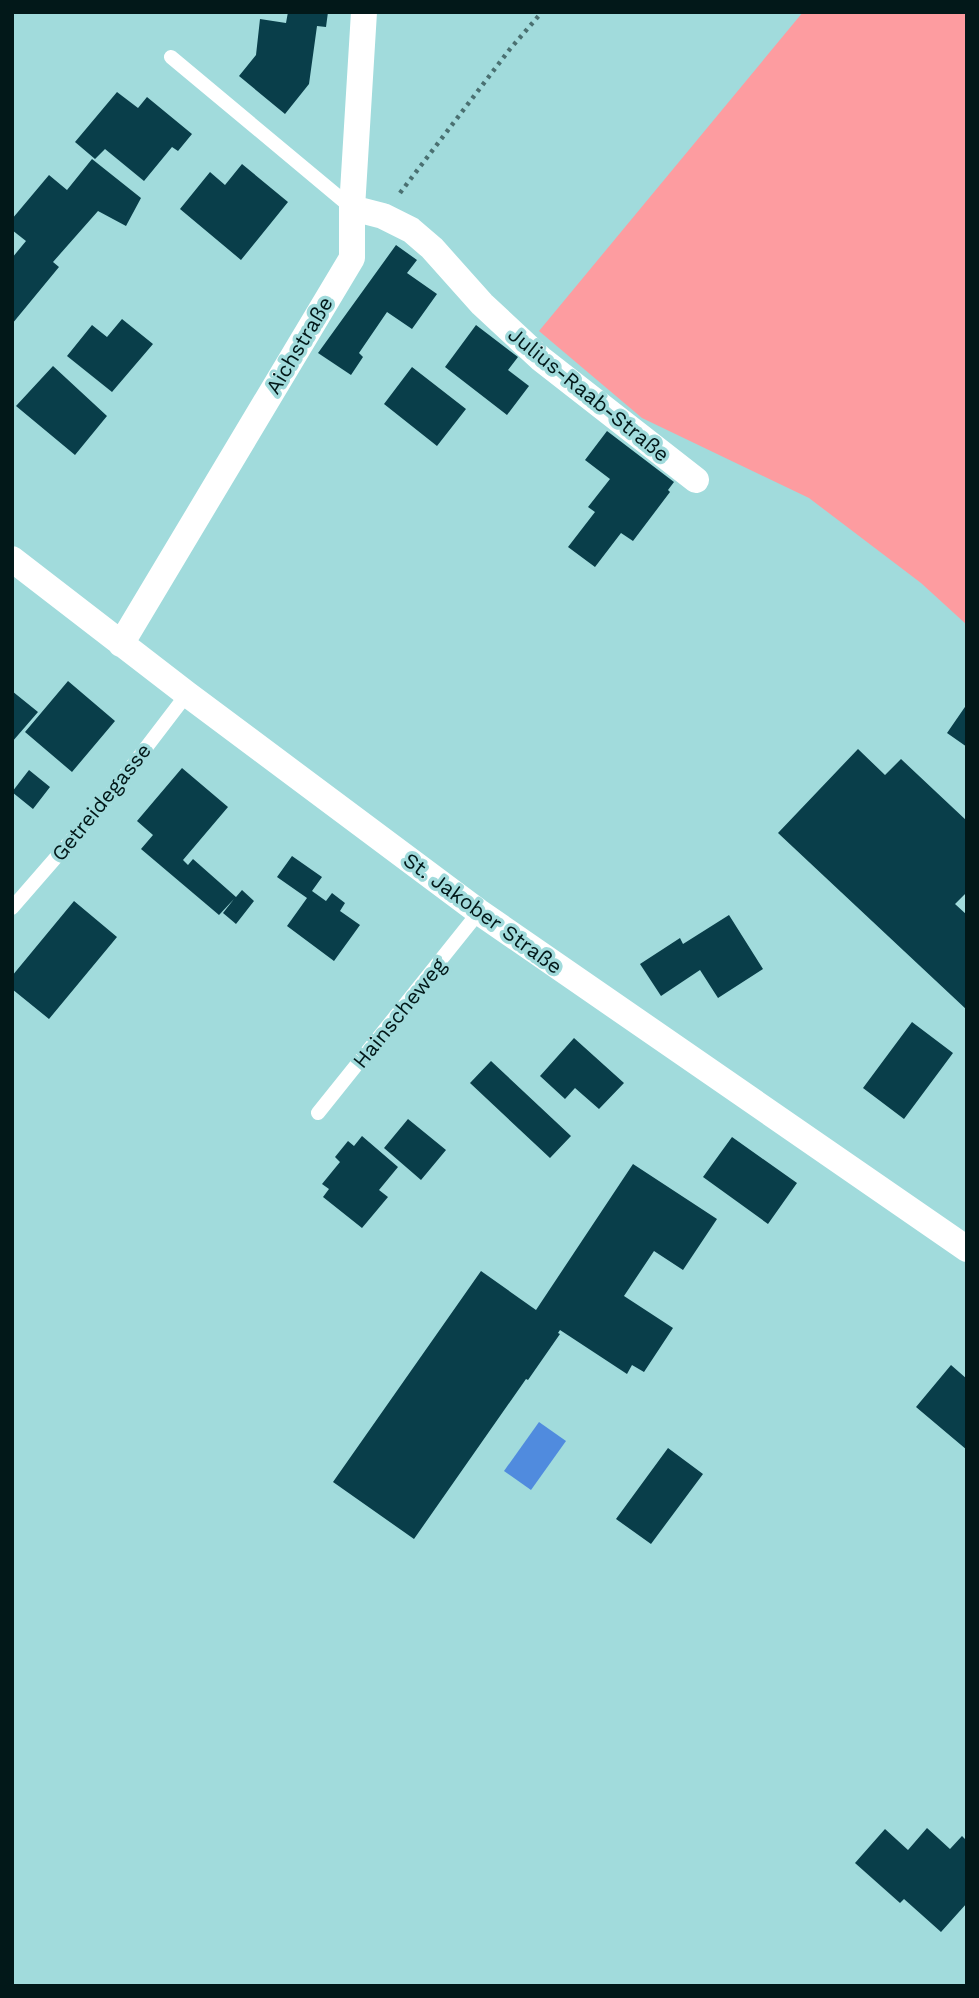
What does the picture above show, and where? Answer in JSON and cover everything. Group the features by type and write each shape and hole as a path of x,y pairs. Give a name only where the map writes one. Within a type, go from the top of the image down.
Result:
{"street":[{"name":"Aichstraße","path":"121,644 352,258 352,208 364,12"},
{"name":"Julius-Raab-Straße","path":"352,208 383,216 411,230 432,248 482,304 541,359 696,480"},
{"name":"St. Jakober Straße","path":"12,559 187,694 479,912 967,1249"}],"lane":[{"path":"171,57 352,208"},
{"name":"Getreidegasse","path":"12,908 106,800 187,694"},
{"name":"Hainscheweg","path":"318,1112 479,912"}],"path":[{"path":"383,216 510,49 542,12"}],"shaded area":[{"path":"803,12 967,12 967,625 921,583 809,498 642,418 539,331"}],"water":[{"path":"539,1422 566,1441 531,1490 504,1471"}],"building":[{"path":"288,12 328,12 326,27 317,26 309,84 285,114 239,76 256,55 260,19 286,23"},
{"path":"117,92 138,108 147,97 192,134 178,151 172,147 144,181 105,149 95,159 75,142"},
{"path":"92,159 141,198 126,226 98,211 53,262 59,267 12,324 12,258 26,241 12,230 12,219 49,175 67,190"},
{"path":"242,164 288,202 241,260 180,209 210,172 225,185"},
{"path":"396,245 417,260 407,273 437,294 412,329 387,312 359,353 363,357 351,375 318,353"},
{"path":"122,319 153,344 112,392 67,356 92,325 107,337"},
{"path":"476,325 518,357 508,370 529,386 507,415 445,367"},
{"path":"53,366 107,416 75,455 16,406"},
{"path":"412,367 466,409 437,446 384,404"},
{"path":"607,431 674,482 668,490 670,492 633,541 621,533 595,567 568,547 595,512 588,507 610,479 585,460"},
{"path":"68,681 115,721 72,772 25,732"},
{"path":"12,691 38,712 12,742"},
{"path":"967,704 967,747 947,733"},
{"path":"858,749 885,775 901,759 967,821 967,892 955,904 967,915 967,1010 778,833"},
{"path":"182,768 228,807 183,860 188,865 193,859 236,897 242,890 254,901 236,924 223,913 234,899 219,915 141,849 153,835 137,821"},
{"path":"29,770 50,787 33,809 12,792"},
{"path":"292,856 322,877 312,891 326,901 332,893 345,903 340,911 360,925 334,961 287,926 307,898 277,877"},
{"path":"74,901 117,937 49,1019 12,989 12,976"},
{"path":"729,915 763,969 718,998 700,970 661,996 640,964 680,938 683,944"},
{"path":"912,1022 953,1053 904,1119 863,1088"},
{"path":"574,1038 624,1083 599,1109 575,1088 565,1099 540,1076"},
{"path":"491,1061 571,1136 550,1158 470,1083"},
{"path":"408,1119 446,1150 421,1180 384,1148"},
{"path":"362,1136 398,1167 379,1190 388,1197 362,1228 323,1197 329,1189 322,1184 340,1162 335,1157 348,1141 354,1146"},
{"path":"732,1137 797,1183 768,1224 703,1177"},
{"path":"633,1164 717,1219 683,1270 654,1251 624,1296 673,1328 644,1372 632,1365 627,1374 560,1330 560,1334 528,1380 526,1379 414,1539 333,1482 481,1271 536,1310"},
{"path":"951,1365 967,1379 967,1450 916,1407"},
{"path":"668,1448 703,1474 651,1544 616,1519"},
{"path":"927,1828 950,1849 962,1836 967,1841 967,1903 941,1932 904,1899 900,1903 855,1863 885,1829 908,1850"}]}
